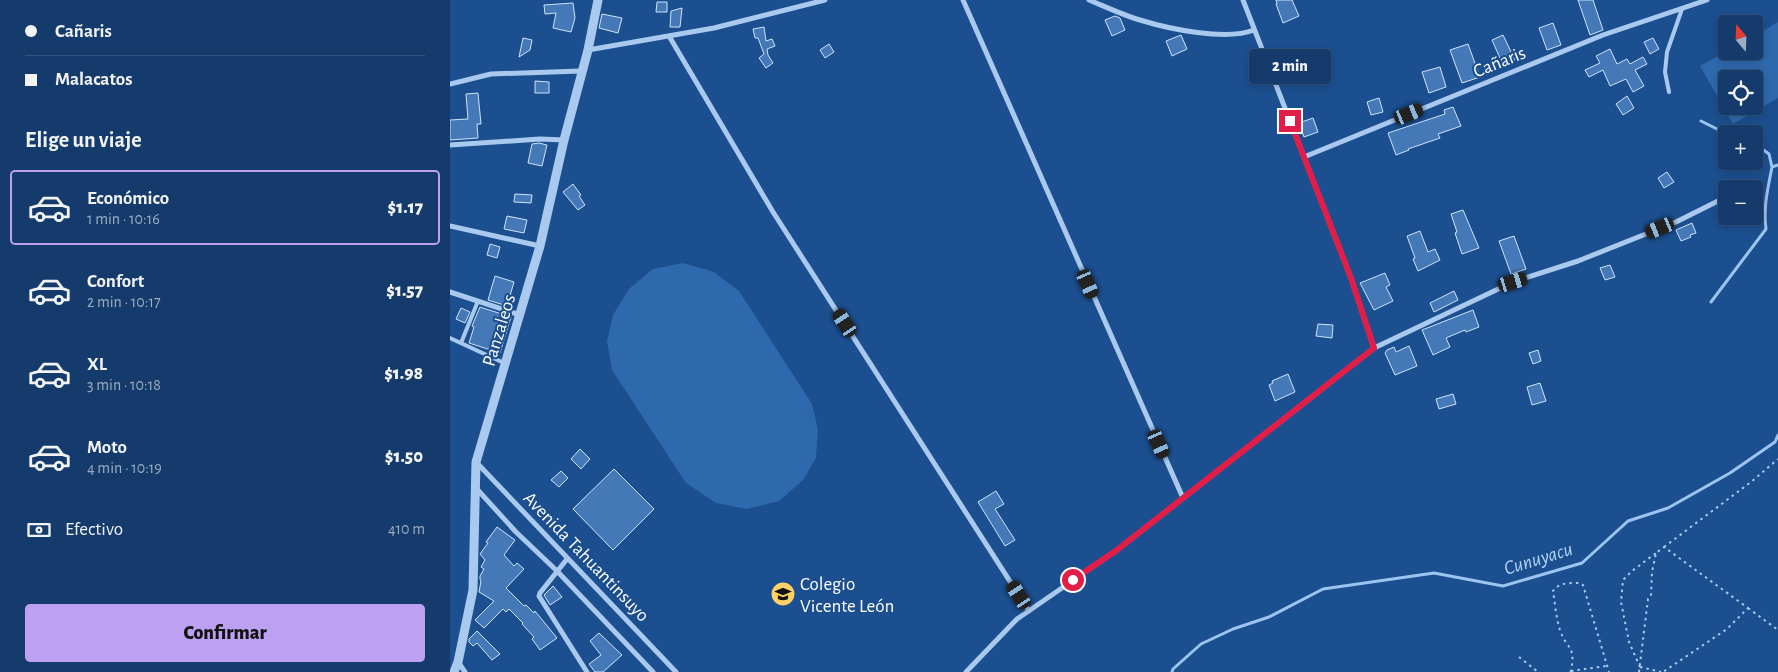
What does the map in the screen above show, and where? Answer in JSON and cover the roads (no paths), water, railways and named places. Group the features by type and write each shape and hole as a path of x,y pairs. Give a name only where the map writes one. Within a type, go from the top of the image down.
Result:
{"street":[{"name":"Panzaleos","path":"454,672 458,662 474,590 474,486 476,462 540,246 564,140 588,50 598,0"},
{"path":"588,50 714,28 825,0"},
{"path":"963,0 1183,498"},
{"path":"1089,0 1140,20 1174,28 1229,35 1245,34 1254,30"},
{"path":"1243,0 1351,278 1374,348"},
{"name":"Cañaris","path":"1304,157 1603,35 1707,0"},
{"path":"669,36 773,212 1029,611"},
{"path":"450,84 491,74 581,71"},
{"path":"450,145 540,139 564,140"},
{"path":"966,672 1017,619 1117,550 1374,348 1513,282 1578,261 1676,222 1718,201"},
{"path":"450,226 540,246"},
{"path":"450,292 520,315"},
{"name":"Avenida Tahuantinsuyo","path":"476,462 676,672"},
{"name":"Avenida Tahuantinsuyo","path":"474,486 516,532 557,571 653,672"},
{"path":"567,559 539,596 587,672"},
{"path":"458,662 465,672"}],"lane":[{"path":"1669,92 1665,72 1667,52 1682,8"},
{"path":"461,343 478,301"},
{"path":"450,338 504,363"}],"waterway":[{"path":"1701,121 1718,130"},
{"path":"1763,150 1769,154 1772,167 1778,165"},
{"path":"1711,302 1766,229 1766,205 1772,167"},
{"name":"Cunuyacu","path":"1172,672 1201,644 1233,629 1269,617 1323,589 1434,573 1503,586 1582,563 1628,521 1668,508 1730,473 1775,442 1778,435"}],"place":[{"name":"Colegio Vicente León","path":"783,594"}]}
